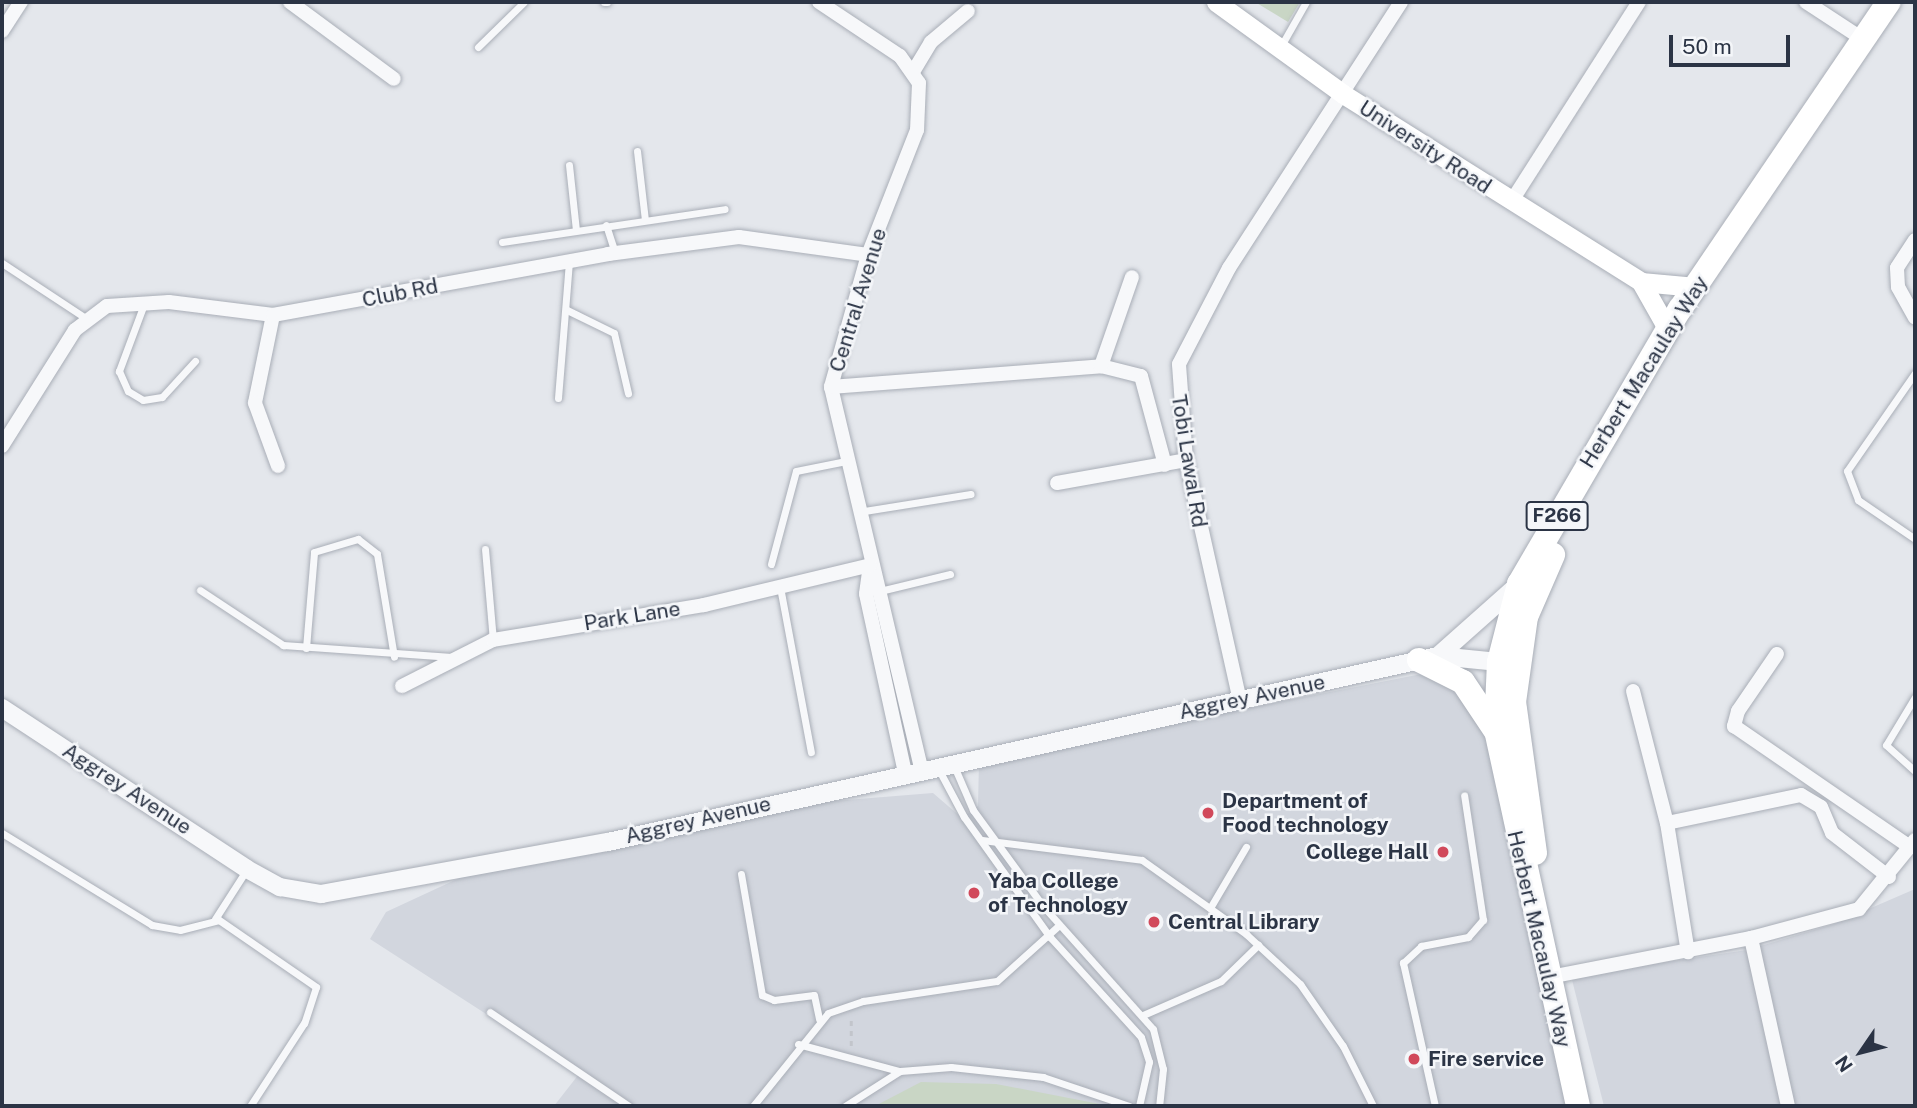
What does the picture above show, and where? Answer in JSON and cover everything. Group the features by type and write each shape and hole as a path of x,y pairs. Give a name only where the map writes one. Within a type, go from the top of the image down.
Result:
{"highway":[{"name":"Herbert Macaulay Way","path":"1578,1106 1496,730 1499,662 1519,584 1668,330 1889,2"},
{"name":"Herbert Macaulay Way","path":"1593,1106 1560,975 1517,744 1514,702 1526,617 1543,572 1639,406 1905,2"},
{"path":"1428,658 1463,682 1496,730"}],"main road":[{"name":"University Road","path":"1216,2 1343,94 1641,282"},
{"path":"1641,282 1696,287"},
{"path":"1641,282 1668,330"}],"street":[{"path":"2,31 20,2"},
{"path":"290,2 394,79"},
{"path":"819,2 913,72 931,42 968,11"},
{"name":"Tobi Lawal Rd","path":"1240,701 1185,460 1176,390 1189,337 1401,2"},
{"path":"1511,202 1639,2"},
{"path":"1806,2 1864,40"},
{"name":"Central Avenue","path":"913,72 920,96 918,130 868,256 831,387 870,565 884,590 909,711 929,768"},
{"name":"Club Rd","path":"87,319 107,306 144,304 273,316 615,253 739,237 868,256"},
{"path":"1915,240 1897,268 1898,287 1915,318"},
{"path":"1101,366 1132,277"},
{"path":"273,316 255,403 278,466"},
{"path":"2,446 87,319"},
{"path":"831,387 1101,366 1141,376 1165,466"},
{"path":"1058,483 1165,466 1185,460"},
{"name":"Central Avenue","path":"870,565 866,594 893,713 929,768"},
{"name":"Park Lane","path":"402,687 493,640 780,587 870,565"},
{"path":"1428,658 1519,584"},
{"path":"1560,975 1688,952 1859,909 1889,877 1913,844 1734,726 1738,711 1777,654"},
{"path":"1428,658 1499,662"},
{"name":"Aggrey Avenue","path":"2,708 247,869 279,887 321,894 608,842 1428,658"},
{"path":"1633,691 1667,823 1688,952"},
{"path":"893,713 909,711"},
{"path":"1667,823 1801,795 1821,807 1832,833 1889,877"},
{"path":"1751,938 1788,1106"}],"lane":[{"path":"478,47 524,2"},
{"path":"1280,47 1306,2"},
{"path":"637,151 645,220"},
{"path":"569,165 576,230"},
{"path":"502,242 726,209"},
{"path":"606,225 615,253"},
{"path":"558,398 556,370 567,310 569,261"},
{"path":"2,263 87,319"},
{"path":"144,304 118,371 128,391 144,400 162,397 195,361"},
{"path":"567,310 614,333 628,393"},
{"path":"1915,373 1847,471 1858,500 1915,539"},
{"path":"771,564 796,471 846,461"},
{"path":"858,512 971,494"},
{"path":"306,648 314,552 358,539 377,554 394,657"},
{"path":"485,550 493,640"},
{"path":"884,590 950,575"},
{"path":"780,587 811,752"},
{"path":"200,590 270,638 306,648 394,657 456,657"},
{"path":"1915,697 1886,745 1915,771"},
{"path":"929,768 1050,937 1141,1037 1149,1062 1139,1106"},
{"path":"929,768 996,841 1058,926 1143,1015 1161,1043 1159,1106"},
{"path":"1435,1106 1403,963 1421,946 1468,937 1483,920 1465,795"},
{"path":"2,833 159,928 180,930 215,919 247,869"},
{"path":"982,840 1073,856 1142,860 1258,945 1322,1011 1373,1106"},
{"path":"1210,908 1246,847"},
{"path":"741,874 762,995 774,1000 814,995 819,1019"},
{"path":"215,919 317,991 304,1023 250,1106"},
{"path":"753,1106 819,1019 852,1004 997,981 1050,937 1058,926"},
{"path":"1143,1015 1221,981 1258,945"},
{"path":"490,1012 629,1106"},
{"path":"798,1045 900,1071 951,1067 1043,1077 1129,1106"},
{"path":"845,1106 900,1071"}],"path":[{"path":"851,1058 852,1004"}],"shaded area":[{"name":"Yaba College of Technology","path":"1437,671 1483,723 1567,1106 554,1106 579,1074 370,939 386,912 468,874 784,805 933,793 962,818 978,806 979,761"},
{"path":"1915,889 1915,1106 1604,1106 1571,976 1747,950 1834,924"}],"green space":[{"path":"1255,2 1300,2 1288,22"},
{"path":"921,1082 996,1084 1110,1106 875,1106"}],"place":[{"name":"Department of Food technology","path":"1208,813"},
{"name":"College Hall","path":"1443,852"},
{"name":"Yaba College of Technology","path":"974,893"},
{"name":"Central Library","path":"1154,922"},
{"name":"Fire service","path":"1414,1059"}]}
